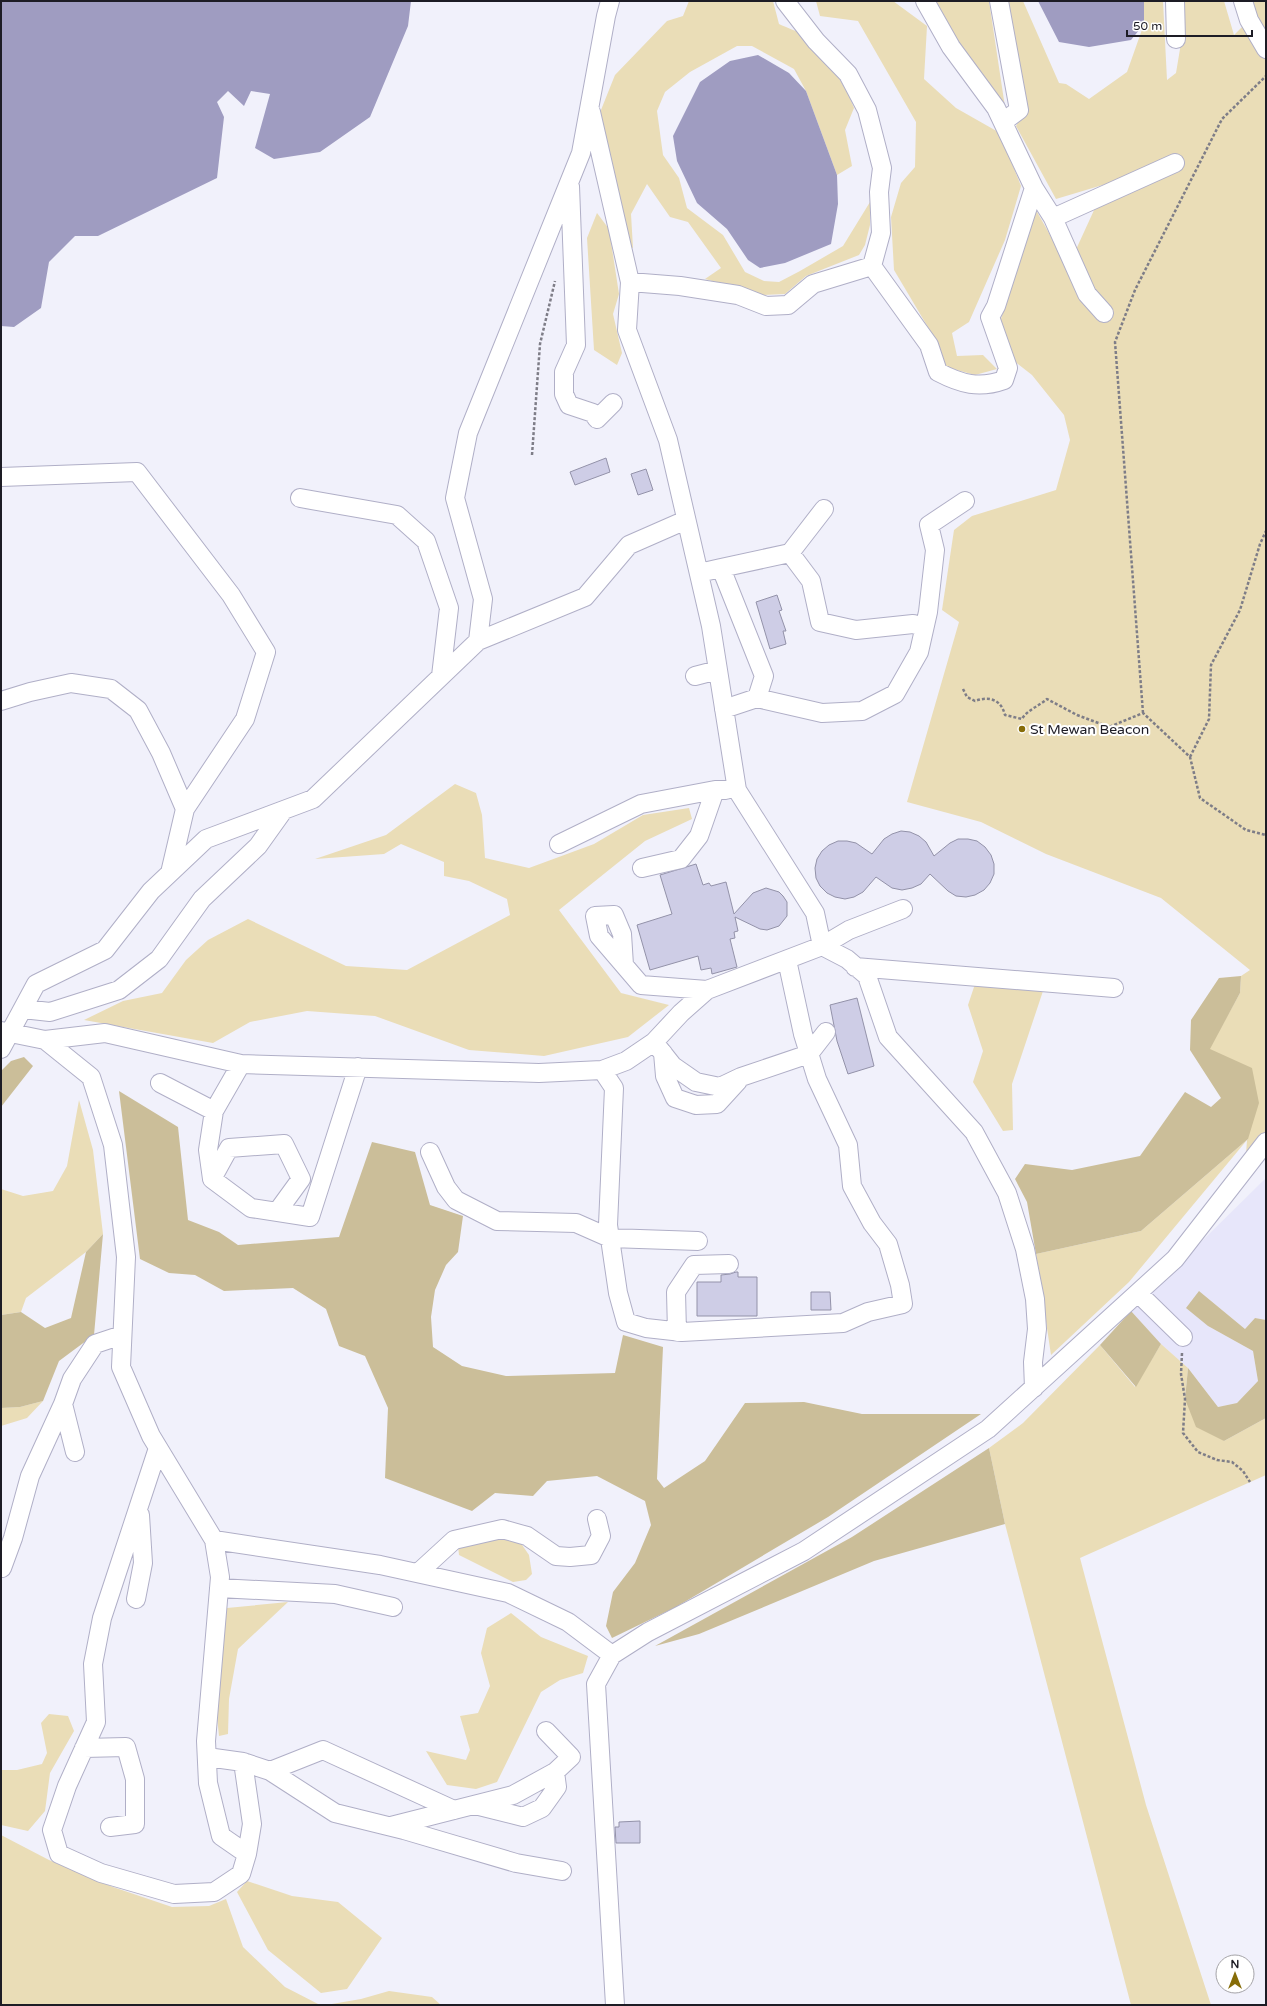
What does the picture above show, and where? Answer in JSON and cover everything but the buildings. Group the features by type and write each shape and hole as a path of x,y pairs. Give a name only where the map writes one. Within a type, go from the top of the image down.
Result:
{"street":[{"path":"478,641 483,599 455,498 468,433 581,153 610,1"},
{"path":"785,1 816,41 848,74 867,110 882,168 879,192 881,233 872,266"},
{"path":"925,1 950,47 996,108 1034,188 1053,218 1087,294 1104,313"},
{"path":"999,1 1019,110 1003,122"},
{"path":"1176,1 1176,39"},
{"path":"1243,1 1249,20 1266,49"},
{"path":"590,105 630,282 627,330 668,440 711,626 737,790 815,914 822,946"},
{"path":"1053,218 1175,164"},
{"path":"570,179 576,345 564,372 564,394 569,405 592,413 597,419 613,403"},
{"path":"872,266 929,345 938,372 948,378 978,386 1004,380 1008,368 990,317 998,299 1034,188"},
{"path":"630,282 680,286 738,295 766,306 788,305 813,284 872,266"},
{"path":"1,477 137,472 231,595 266,652 245,718 185,809 170,872"},
{"path":"300,498 397,515 426,541 449,608 441,676"},
{"path":"724,709 757,698 822,713 862,711 895,694 919,652 924,628 935,550 929,525 965,501"},
{"path":"698,573 790,553 824,509"},
{"path":"1,1049 6,1032 23,1009 36,984 105,950 151,891 206,839 313,799 478,641 585,597 629,545 686,520"},
{"path":"790,553 811,581 820,622 856,630 913,624 924,628"},
{"path":"721,568 764,676 757,698"},
{"path":"695,676 718,670"},
{"path":"1,701 30,692 71,683 111,689 138,710 160,753 185,809"},
{"path":"559,844 641,804 716,790 737,790"},
{"path":"642,868 681,860 699,836 716,790"},
{"path":"23,1009 50,1012 119,990 159,959 202,899 258,846 283,811"},
{"path":"6,1032 45,1040 105,1033 240,1064 539,1073 602,1070 659,1048 681,1013 707,990 822,946 849,930 903,909"},
{"path":"822,946 847,959 867,976 888,1037 974,1132 1007,1193 1025,1249 1035,1300 1037,1329 1033,1362 1034,1388"},
{"path":"602,1070 614,1088 608,1225 618,1293 626,1322 646,1328 677,1332 843,1323 868,1312 903,1304 900,1285 888,1244 872,1223 852,1186 848,1145 816,1080 787,960"},
{"path":"624,965 641,985 707,990"},
{"path":"855,967 1114,988"},
{"path":"659,1048 673,1066 696,1082 720,1087 741,1077 809,1054 826,1032"},
{"path":"45,1040 91,1077 113,1145 126,1257 121,1367 151,1436 214,1540 220,1577 206,1741 208,1783 221,1836 247,1854"},
{"path":"659,1048 665,1076 675,1098 696,1104 717,1104 741,1077"},
{"path":"240,1064 214,1111 208,1150 212,1179 251,1208 310,1217 358,1068"},
{"path":"160,1083 214,1111"},
{"path":"615,2005 596,1684 612,1655 648,1632 804,1551 988,1429 1175,1258 1266,1142"},
{"path":"212,1179 229,1148 284,1144 301,1179 277,1212"},
{"path":"430,1152 446,1187 456,1200 497,1221 576,1223 610,1238 698,1241"},
{"path":"677,1332 676,1292 694,1265 729,1264"},
{"path":"1138,1292 1183,1337"},
{"path":"2,1568 14,1538 30,1476 63,1404 72,1379 95,1344 122,1335"},
{"path":"63,1404 75,1452"},
{"path":"158,1448 102,1618 93,1664 96,1722 67,1786 52,1830 59,1854 101,1874 174,1894 214,1892 241,1874 247,1854 252,1824 243,1762"},
{"path":"136,1599 142,1563 140,1504"},
{"path":"418,1573 454,1540 502,1529 527,1536 556,1556 570,1557 591,1555 601,1536 597,1519"},
{"path":"214,1540 380,1565 508,1593 568,1622 612,1655"},
{"path":"219,1588 335,1594 393,1607"},
{"path":"390,1826 513,1795 555,1772 572,1757 546,1731"},
{"path":"84,1748 126,1747 135,1779 135,1824 110,1827"},
{"path":"270,1771 323,1750 454,1810"},
{"path":"207,1757 243,1762 270,1771 335,1813 390,1826 516,1863 562,1871"},
{"path":"475,1805 523,1818 542,1808 557,1787 555,1772"}],"path":[{"path":"1266,76 1222,119 1135,290 1115,342 1143,713 1190,757 1200,798 1246,830 1266,835"},
{"path":"532,454 540,344 557,275"},
{"path":"1190,757 1209,719 1211,665 1240,610 1260,544 1266,532"},
{"path":"963,689 967,696 976,701 986,697 996,700 1004,708 1005,715 1022,719 1026,713 1037,708 1047,699 1076,715 1109,728 1143,713"},
{"path":"1183,1337 1181,1374 1185,1399 1183,1433 1198,1452 1217,1460 1232,1462 1243,1471 1250,1482"}],"shaded area":[{"path":"1,1 411,1 408,26 370,117 320,152 274,159 255,148 270,94 251,91 244,106 228,91 217,102 224,117 217,178 98,236 75,236 49,262 41,308 14,327 1,326"},
{"path":"689,1 773,1 779,24 805,36 812,42 840,80 854,108 845,130 852,166 837,175 806,91 794,69 752,46 737,46 690,72 665,92 657,111 663,155 679,178 687,208 723,235 745,272 764,281 779,282 843,246 870,202 870,225 865,245 859,255 806,276 785,294 763,295 705,279 721,268 688,222 670,217 647,184 631,214 633,248 628,246 599,115 615,75 667,21 683,16"},
{"path":"816,1 893,1 927,26 924,79 956,108 1000,133 1021,186 1005,240 969,322 952,333 957,356 983,355 997,369 975,375 946,367 932,334 894,270 891,217 901,183 915,167 916,122 858,21 820,16"},
{"path":"936,1 989,1 1005,107 966,55"},
{"path":"1006,1 1023,1 1059,83 1066,84 1089,99 1127,72 1144,24 1144,1 1163,1 1167,80 1176,73 1184,25 1181,1 1224,1 1234,35 1249,20 1243,1 1266,1 1266,1142 1245,1169 1247,1140 1129,1282 1051,1355 1036,1254 1141,1231 1248,1139 1209,1049 1240,993 1241,976 1250,970 1161,898 1046,854 981,822 907,802 959,622 942,610 954,530 972,516 1056,490 1070,440 1064,415 1032,375 1014,361 1000,322 1036,210 1068,267 1106,184 1056,199 1016,126 1027,108"},
{"path":"1038,1 1144,1 1144,24 1131,40 1089,47 1059,42"},
{"path":"758,55 789,73 806,91 837,175 838,204 831,244 785,263 760,268 748,260 727,229 697,203 677,161 673,136 700,82 730,61"},
{"path":"597,213 609,229 619,294 613,314 622,353 617,365 594,350 587,238"},
{"path":"455,784 476,793 482,815 485,858 529,868 594,844 643,815 689,808 692,819 645,841 559,910 621,993 669,1005 628,1037 544,1056 469,1050 375,1016 307,1011 250,1022 213,1043 84,1020 123,1001 162,993 186,960 208,940 248,919 346,966 407,970 510,915 507,899 469,881 444,876 444,862 401,844 384,854 315,859 386,835"},
{"path":"1241,976 1240,993 1210,1049 1252,1068 1259,1103 1248,1139 1141,1231 1036,1254 1027,1202 1015,1179 1025,1164 1072,1170 1140,1156 1185,1092 1211,1107 1221,1098 1190,1050 1191,1020 1219,978"},
{"path":"975,984 1043,991 1012,1084 1013,1130 1003,1131 973,1082 983,1051 968,1005"},
{"path":"24,1057 33,1066 1,1107 1,1071 11,1061"},
{"path":"119,1091 178,1127 188,1220 219,1232 238,1245 339,1237 372,1142 415,1152 430,1205 463,1216 458,1252 446,1265 435,1290 431,1317 433,1347 462,1366 506,1376 615,1373 623,1335 663,1347 657,1479 664,1488 705,1461 745,1403 804,1402 862,1414 981,1414 828,1517 676,1607 612,1638 606,1626 613,1592 635,1563 651,1525 645,1501 597,1476 547,1481 533,1496 495,1493 472,1511 385,1478 388,1408 365,1356 339,1346 326,1309 293,1288 224,1291 195,1275 169,1273 140,1259"},
{"path":"79,1100 93,1150 103,1234 86,1252 26,1298 21,1312 1,1315 1,1189 23,1196 53,1191 67,1166"},
{"path":"1266,1178 1266,1320 1255,1318 1245,1329 1199,1291 1208,1326 1253,1351 1258,1381 1237,1403 1218,1407 1188,1368 1161,1344 1131,1311"},
{"path":"103,1234 94,1335 59,1361 43,1401 20,1407 1,1408 1,1315 21,1312 45,1328 71,1318 86,1252"},
{"path":"1199,1291 1245,1329 1255,1318 1266,1320 1266,1418 1224,1441 1196,1427 1185,1399 1188,1368 1218,1407 1237,1403 1258,1381 1253,1351 1208,1326 1186,1308"},
{"path":"1131,1311 1161,1344 1136,1387 1100,1345"},
{"path":"1161,1344 1188,1368 1185,1399 1224,1441 1266,1418 1266,1475 1080,1558 1146,1805 1211,2005 1131,2005 1005,1524 989,1448 1023,1423 1100,1345 1135,1387"},
{"path":"43,1401 27,1418 1,1426 1,1408 20,1407"},
{"path":"989,1448 1005,1524 874,1561 699,1634 655,1646 852,1537"},
{"path":"501,1533 518,1539 529,1555 532,1574 526,1580 513,1582 459,1555 458,1546"},
{"path":"288,1602 238,1649 229,1699 228,1734 219,1736 215,1698 222,1618 227,1608"},
{"path":"511,1613 541,1637 588,1656 583,1673 560,1680 541,1692 497,1782 476,1789 447,1785 426,1751 466,1760 470,1750 460,1716 478,1713 490,1686 481,1653 487,1628"},
{"path":"49,1714 68,1716 74,1731 50,1773 45,1811 28,1831 1,1825 1,1770 17,1770 42,1764 47,1753 41,1723"},
{"path":"1,1835 49,1860 113,1887 172,1907 209,1906 226,1899 243,1947 285,1987 320,2005 1,2005"},
{"path":"247,1881 292,1896 338,1902 382,1938 347,1989 321,1993 268,1950 237,1892"},
{"path":"389,1991 432,1997 441,2005 326,2005 361,1999"}],"place":[{"name":"St Mewan Beacon","path":"1022,729"}]}
